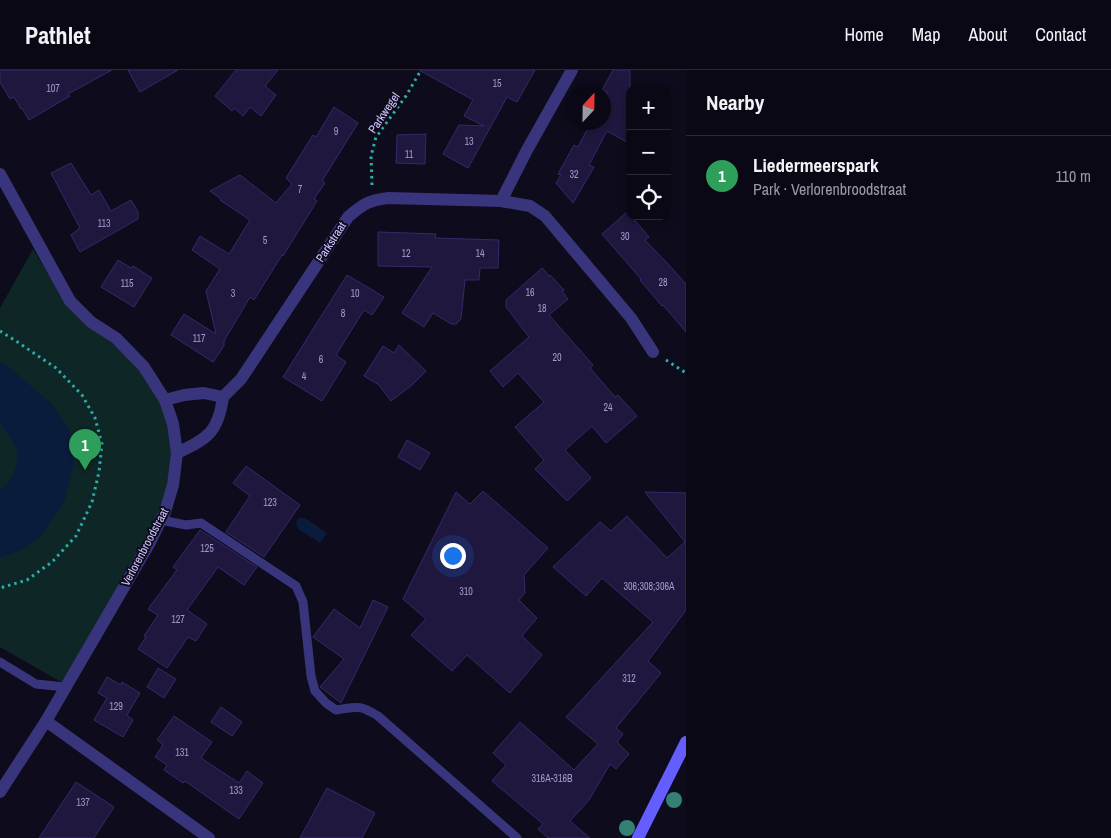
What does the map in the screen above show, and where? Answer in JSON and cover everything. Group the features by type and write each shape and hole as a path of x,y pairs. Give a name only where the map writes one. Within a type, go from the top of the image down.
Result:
{"main road":[{"path":"638,838 686,742"}],"street":[{"path":"501,201 572,70"},
{"name":"Verlorenbroodstraat","path":"0,174 70,301 91,322 116,338 144,367 165,400 173,424 177,453 173,485 165,512 149,544 46,721 0,792"},
{"name":"Parkstraat","path":"223,397 241,379 348,217 360,206 373,200 389,198 501,201 530,206 546,216 631,318 653,352"},
{"path":"165,400 184,394 204,393 223,397 221,414 213,430 199,442 177,453"},
{"path":"46,721 210,838"}],"lane":[{"path":"161,520 186,524 201,523 296,586 303,602 311,676 316,691 326,703 336,710 354,707 365,708 378,716 516,838"},
{"path":"0,662 36,684 65,687"}],"path":[{"name":"Parkwegel","path":"373,200 371,156 376,137 406,96 421,70"},
{"path":"0,331 56,368 82,395 95,418 102,444 99,472 92,502 76,536 52,562 27,580 0,588"},
{"path":"653,352 686,373"}],"green space":[{"path":"33,249 68,306 113,343 140,371 160,401 168,424 172,454 167,486 160,510 145,541 63,683 0,647 0,308"}],"water":[{"path":"0,361 53,405 70,431 74,464 65,500 41,536 22,550 2,557 0,557 0,489 11,478 15,467 17,451 15,444 0,424"},
{"path":"299,518 305,518 327,533 320,543 298,529 296,522"}],"building":[{"path":"0,70 112,70 68,94 70,96 29,120 14,97 10,99 0,82"},
{"path":"128,70 178,70 140,92"},
{"path":"236,70 278,70 265,86 276,95 261,116 250,107 243,116 234,108 232,111 215,96"},
{"path":"419,70 535,70 517,102 507,97 468,168 443,154 459,125 484,126 464,116 473,100"},
{"path":"613,70 630,70 630,85 626,85 626,142 607,131 589,165 594,167 573,203 556,183 561,175 558,174 574,145 578,147 587,130 611,130 611,85 605,85"},
{"path":"334,107 358,123 322,181 325,183 314,199 317,201 254,300 250,297 224,341 224,346 213,362 171,335 184,314 216,334 206,291 220,269 192,250 200,236 229,254 250,220 210,191 240,175 276,203 292,184 286,178 313,135 316,137"},
{"path":"426,134 425,164 396,163 397,135"},
{"path":"71,163 91,195 99,190 111,211 131,200 138,212 138,219 80,252 71,235 80,228 51,173"},
{"path":"626,213 626,220 634,220 649,237 645,240 686,284 686,332 662,306 602,234"},
{"path":"378,232 436,234 435,238 499,240 498,268 480,268 479,280 465,280 461,319 456,324 451,324 433,313 424,327 402,313 432,267 378,266"},
{"path":"118,260 131,268 133,266 152,278 134,307 101,287"},
{"path":"542,268 564,290 562,291 568,299 549,315 593,365 590,368 615,397 618,395 637,416 606,443 592,426 565,450 591,478 567,501 535,469 544,460 515,427 544,402 518,373 503,387 490,371 529,337 506,307 506,300"},
{"path":"347,275 384,297 372,315 364,310 336,355 346,362 322,401 283,377"},
{"path":"399,345 426,371 412,385 391,401 379,385 364,376 383,346 394,353"},
{"path":"407,440 430,453 420,470 398,457"},
{"path":"246,466 300,505 264,557 226,532 250,496 233,483"},
{"path":"483,491 548,548 524,575 525,593 519,600 537,618 522,636 542,655 510,693 467,655 452,671 411,635 426,619 403,599 456,492 470,504"},
{"path":"645,492 686,493 686,610 648,661 661,673 616,728 623,734 617,742 629,754 616,769 610,764 589,800 570,821 590,838 548,838 538,829 543,824 492,781 506,765 493,753 520,722 574,770 598,744 566,717 653,622 602,578 586,596 553,567 600,522 611,531 627,516 667,558 685,542"},
{"path":"200,530 257,567 244,585 218,567 187,610 207,624 196,641 188,637 167,668 138,649 158,615 148,609 177,570 173,567"},
{"path":"373,600 388,607 341,703 320,687 344,659 313,637 334,609 360,628"},
{"path":"158,668 176,679 164,698 147,687"},
{"path":"107,677 121,685 122,682 140,693 127,715 133,720 123,737 94,720 107,698 98,693"},
{"path":"221,707 242,722 232,736 211,722"},
{"path":"174,716 212,742 201,758 239,783 247,771 263,783 239,819 185,781 183,783 164,770 167,765 155,757 163,745 157,740"},
{"path":"76,782 114,807 94,838 39,838"},
{"path":"327,788 375,813 362,838 300,838"}],"place":[{"name":"Liedermeerspark","path":"85,470"}]}
